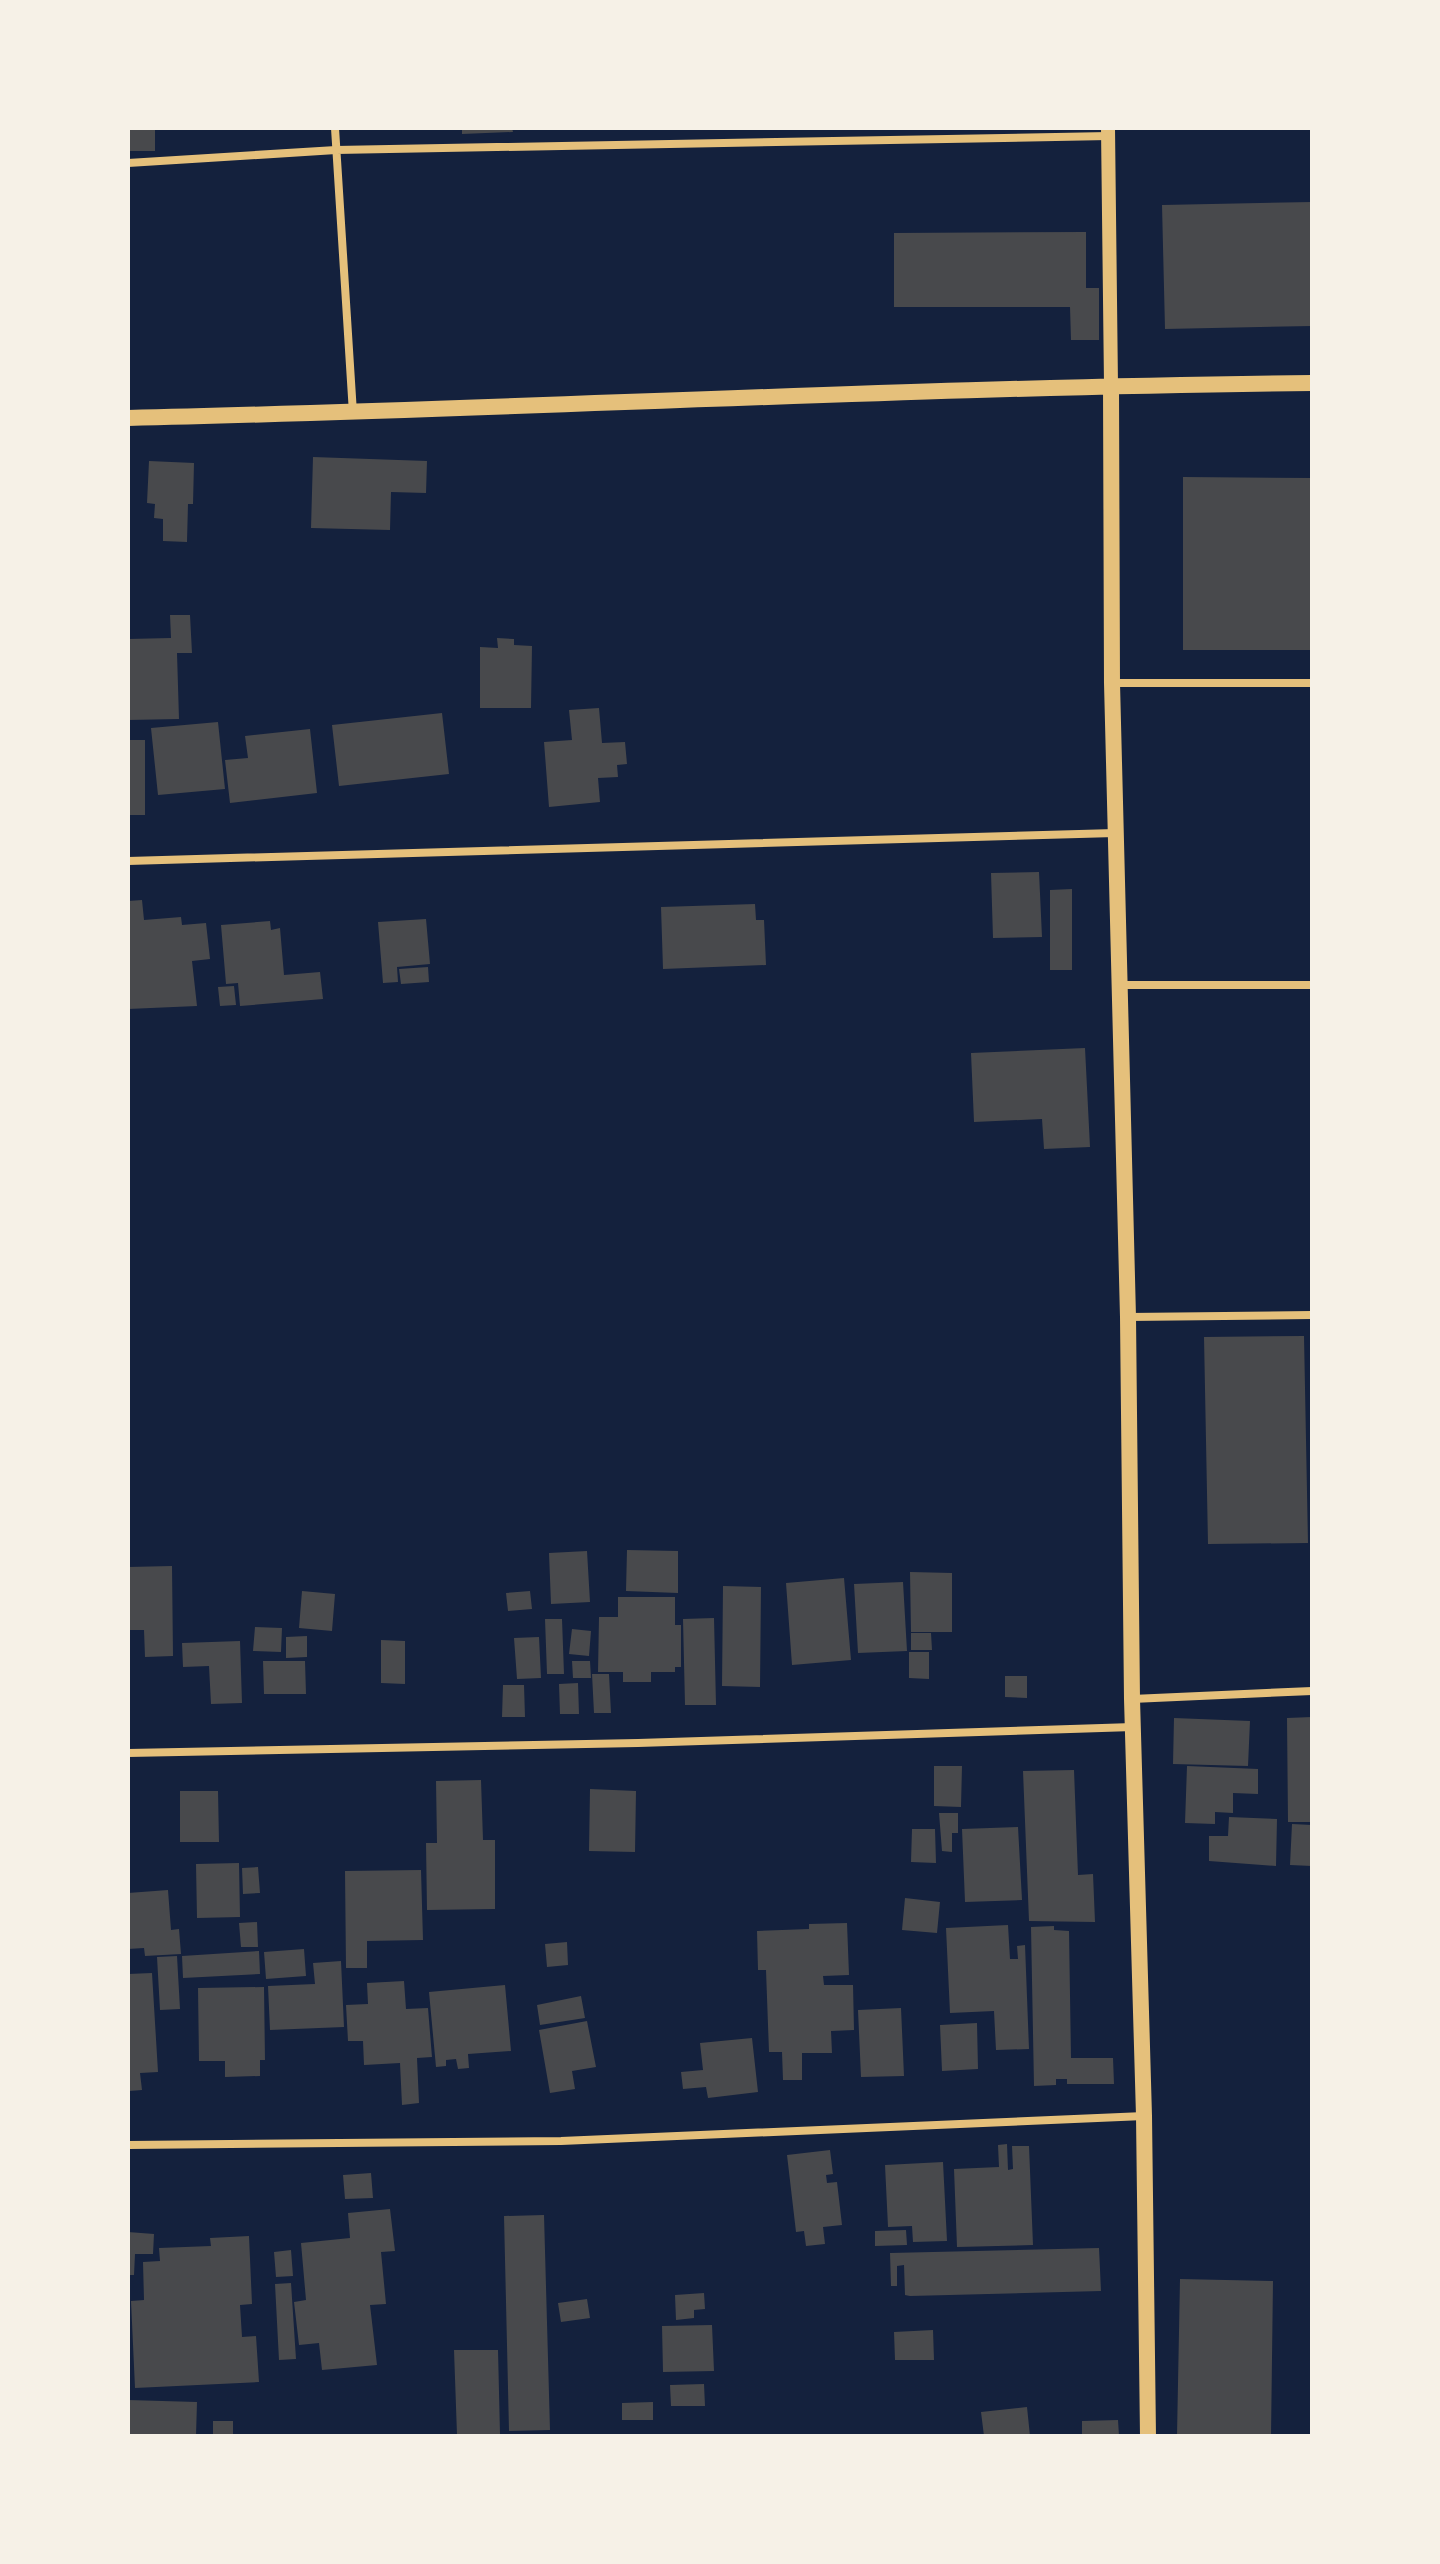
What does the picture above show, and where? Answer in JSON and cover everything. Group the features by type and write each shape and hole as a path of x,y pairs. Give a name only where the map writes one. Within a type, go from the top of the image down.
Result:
{"main road":[{"path":"128,418 353,413 1111,385 1312,383"},
{"path":"1111,385 1112,683 1128,1317 1132,1699 1144,2116 1148,2436"}],"street":[{"path":"335,128 353,413"},
{"path":"128,163 336,150 1109,132 1111,385"},
{"path":"1112,683 1312,683"},
{"path":"128,861 1115,833"},
{"path":"1120,985 1312,985"},
{"path":"1128,1317 1312,1315"},
{"path":"1132,1699 1312,1691"},
{"path":"128,1753 638,1743 1134,1727"},
{"path":"128,2145 561,2141 1144,2116"}],"building":[{"path":"128,128 155,128 155,151 128,151"},
{"path":"462,128 512,128 513,132 462,134"},
{"path":"1312,202 1312,326 1165,329 1162,205"},
{"path":"1086,232 1086,288 1099,288 1099,340 1071,340 1070,307 894,307 894,233"},
{"path":"313,457 427,461 426,493 391,492 390,530 311,528"},
{"path":"149,461 194,463 193,504 188,504 187,542 163,541 163,519 154,518 155,504 147,503"},
{"path":"1183,477 1312,478 1312,650 1183,650"},
{"path":"170,615 190,615 192,653 177,653 179,719 128,720 128,639 171,638"},
{"path":"497,638 514,639 514,645 532,646 531,708 480,708 480,647 498,648"},
{"path":"599,708 602,743 625,742 627,764 617,765 618,777 598,778 600,802 549,807 544,742 572,740 569,710"},
{"path":"442,713 449,774 339,786 332,725"},
{"path":"218,722 225,789 158,795 151,728"},
{"path":"310,729 317,793 230,803 225,760 248,758 245,736"},
{"path":"128,740 145,740 145,815 128,815"},
{"path":"1039,872 1042,937 993,938 991,873"},
{"path":"1072,889 1072,970 1050,970 1050,890"},
{"path":"142,900 144,920 181,917 182,925 206,923 210,959 192,961 197,1006 128,1009 128,901"},
{"path":"755,904 756,920 764,920 766,965 663,969 661,907"},
{"path":"426,919 430,964 397,967 398,982 383,983 378,922"},
{"path":"270,921 271,930 280,928 284,975 320,972 323,999 240,1006 238,983 226,984 221,925"},
{"path":"428,967 429,982 401,984 399,969"},
{"path":"234,986 236,1005 220,1006 218,987"},
{"path":"1085,1048 1090,1147 1044,1149 1042,1119 974,1122 971,1053"},
{"path":"1304,1336 1308,1543 1208,1544 1204,1337"},
{"path":"627,1550 678,1551 678,1593 626,1591"},
{"path":"587,1551 590,1602 551,1604 549,1553"},
{"path":"172,1566 173,1656 145,1657 144,1630 128,1630 128,1567"},
{"path":"910,1572 952,1573 952,1632 911,1632"},
{"path":"844,1578 851,1660 792,1665 786,1583"},
{"path":"903,1582 907,1651 858,1653 854,1584"},
{"path":"723,1586 761,1587 760,1687 722,1686"},
{"path":"302,1591 335,1594 332,1631 299,1628"},
{"path":"530,1591 532,1609 508,1611 506,1593"},
{"path":"618,1597 675,1597 675,1625 681,1625 681,1667 675,1667 675,1672 651,1672 651,1682 623,1682 623,1672 598,1672 599,1617 618,1617"},
{"path":"714,1618 716,1705 685,1705 683,1619"},
{"path":"545,1619 562,1619 564,1674 547,1674"},
{"path":"255,1627 282,1628 281,1652 253,1651"},
{"path":"572,1629 591,1631 589,1656 569,1654"},
{"path":"911,1633 931,1633 932,1650 911,1650"},
{"path":"307,1636 307,1657 286,1658 286,1637"},
{"path":"539,1637 541,1678 517,1679 514,1638"},
{"path":"381,1640 405,1641 405,1684 381,1683"},
{"path":"240,1641 242,1703 211,1704 209,1666 183,1667 182,1643"},
{"path":"909,1652 929,1652 929,1679 909,1678"},
{"path":"263,1661 305,1661 306,1694 264,1694"},
{"path":"572,1661 590,1661 591,1678 573,1678"},
{"path":"592,1674 609,1674 611,1713 594,1713"},
{"path":"1005,1676 1027,1676 1027,1698 1005,1697"},
{"path":"578,1683 579,1714 560,1714 559,1684"},
{"path":"503,1685 524,1685 525,1717 502,1717"},
{"path":"1312,1717 1312,1822 1288,1822 1287,1718"},
{"path":"1174,1718 1250,1721 1248,1766 1173,1764"},
{"path":"934,1766 962,1766 961,1807 934,1806"},
{"path":"1187,1766 1258,1769 1258,1794 1233,1793 1233,1813 1215,1812 1215,1824 1185,1823"},
{"path":"1074,1770 1078,1875 1093,1874 1095,1922 1029,1921 1023,1771"},
{"path":"481,1780 483,1840 495,1840 495,1909 427,1910 426,1843 437,1843 436,1781"},
{"path":"590,1789 636,1791 635,1852 589,1851"},
{"path":"180,1791 218,1791 219,1842 180,1842"},
{"path":"939,1813 958,1813 958,1833 952,1833 952,1852 942,1851"},
{"path":"1229,1817 1277,1819 1276,1866 1209,1861 1209,1836 1228,1836"},
{"path":"1292,1824 1312,1825 1312,1866 1290,1865"},
{"path":"1018,1827 1022,1900 965,1902 962,1829"},
{"path":"912,1829 935,1829 936,1863 911,1862"},
{"path":"239,1863 240,1917 197,1918 196,1864"},
{"path":"258,1867 260,1893 243,1894 242,1868"},
{"path":"421,1870 423,1940 367,1941 367,1968 346,1968 345,1871"},
{"path":"168,1890 171,1930 179,1929 181,1954 145,1956 144,1948 128,1949 128,1893"},
{"path":"905,1898 940,1902 937,1933 902,1930"},
{"path":"257,1922 258,1947 241,1947 239,1923"},
{"path":"847,1923 849,1975 823,1976 824,1985 853,1985 854,2030 831,2031 832,2053 802,2053 802,2080 783,2080 782,2052 769,2052 766,1970 758,1970 757,1931 809,1929 809,1924"},
{"path":"1008,1925 1010,1959 1018,1959 1017,1946 1025,1945 1029,2049 996,2050 994,2011 950,2013 946,1928"},
{"path":"1054,1926 1054,1930 1069,1931 1071,2058 1113,2058 1114,2084 1067,2084 1067,2079 1056,2079 1056,2085 1034,2086 1031,1927"},
{"path":"567,1942 568,1965 547,1967 545,1944"},
{"path":"304,1949 306,1976 266,1979 264,1952"},
{"path":"259,1951 260,1974 183,1978 182,1956"},
{"path":"177,1956 180,2009 160,2010 157,1957"},
{"path":"341,1961 344,2027 270,2030 268,1986 315,1984 313,1963"},
{"path":"152,1973 158,2072 140,2073 142,2090 129,2091 128,1974"},
{"path":"404,1981 406,2009 428,2008 432,2057 417,2058 419,2103 402,2105 400,2063 364,2065 363,2041 348,2041 346,2005 368,2004 367,1983"},
{"path":"505,1985 511,2051 468,2054 469,2068 458,2069 456,2059 446,2060 446,2066 436,2067 429,1992"},
{"path":"264,1987 265,2060 260,2060 260,2076 225,2077 225,2061 199,2061 198,1988"},
{"path":"581,1996 585,2018 540,2025 537,2005"},
{"path":"901,2008 904,2076 861,2077 858,2010"},
{"path":"587,2021 596,2067 572,2071 575,2089 550,2093 539,2030"},
{"path":"977,2023 978,2069 942,2071 940,2025"},
{"path":"752,2038 758,2092 708,2098 706,2087 683,2089 681,2072 703,2070 700,2043"},
{"path":"1007,2144 1008,2170 1013,2169 1012,2146 1029,2146 1033,2245 957,2247 954,2169 999,2167 998,2145"},
{"path":"830,2150 833,2174 826,2175 827,2183 837,2182 842,2225 823,2227 825,2244 806,2246 804,2231 796,2232 787,2155"},
{"path":"943,2162 947,2241 913,2242 912,2226 888,2227 885,2165"},
{"path":"371,2173 373,2198 345,2199 343,2175"},
{"path":"390,2209 395,2251 381,2252 386,2304 370,2305 377,2365 322,2370 319,2343 299,2345 294,2302 306,2300 301,2243 350,2238 348,2213"},
{"path":"544,2215 550,2430 509,2431 504,2216"},
{"path":"906,2230 907,2245 875,2246 875,2231"},
{"path":"128,2232 154,2234 153,2254 135,2254 134,2275 128,2275"},
{"path":"249,2236 252,2304 240,2305 242,2337 256,2336 259,2382 135,2388 131,2301 144,2300 143,2262 160,2261 159,2248 211,2246 210,2238"},
{"path":"1099,2248 1101,2291 910,2296 905,2295 904,2265 897,2266 897,2286 891,2286 890,2253"},
{"path":"291,2250 293,2276 276,2277 274,2252"},
{"path":"1180,2279 1273,2281 1271,2436 1177,2436"},
{"path":"291,2283 296,2359 279,2360 275,2284"},
{"path":"704,2293 705,2309 694,2310 694,2318 676,2320 675,2295"},
{"path":"587,2299 590,2318 561,2322 558,2303"},
{"path":"712,2325 714,2371 663,2372 662,2326"},
{"path":"933,2330 934,2360 895,2360 894,2332"},
{"path":"454,2350 498,2350 500,2434 457,2435"},
{"path":"704,2384 705,2406 671,2406 670,2385"},
{"path":"128,2400 197,2402 196,2436 128,2436"},
{"path":"653,2402 653,2420 622,2420 622,2403"},
{"path":"1027,2407 1030,2436 984,2436 981,2412"},
{"path":"1118,2420 1119,2436 1082,2436 1082,2421"},
{"path":"213,2421 233,2421 233,2436 213,2436"}]}
